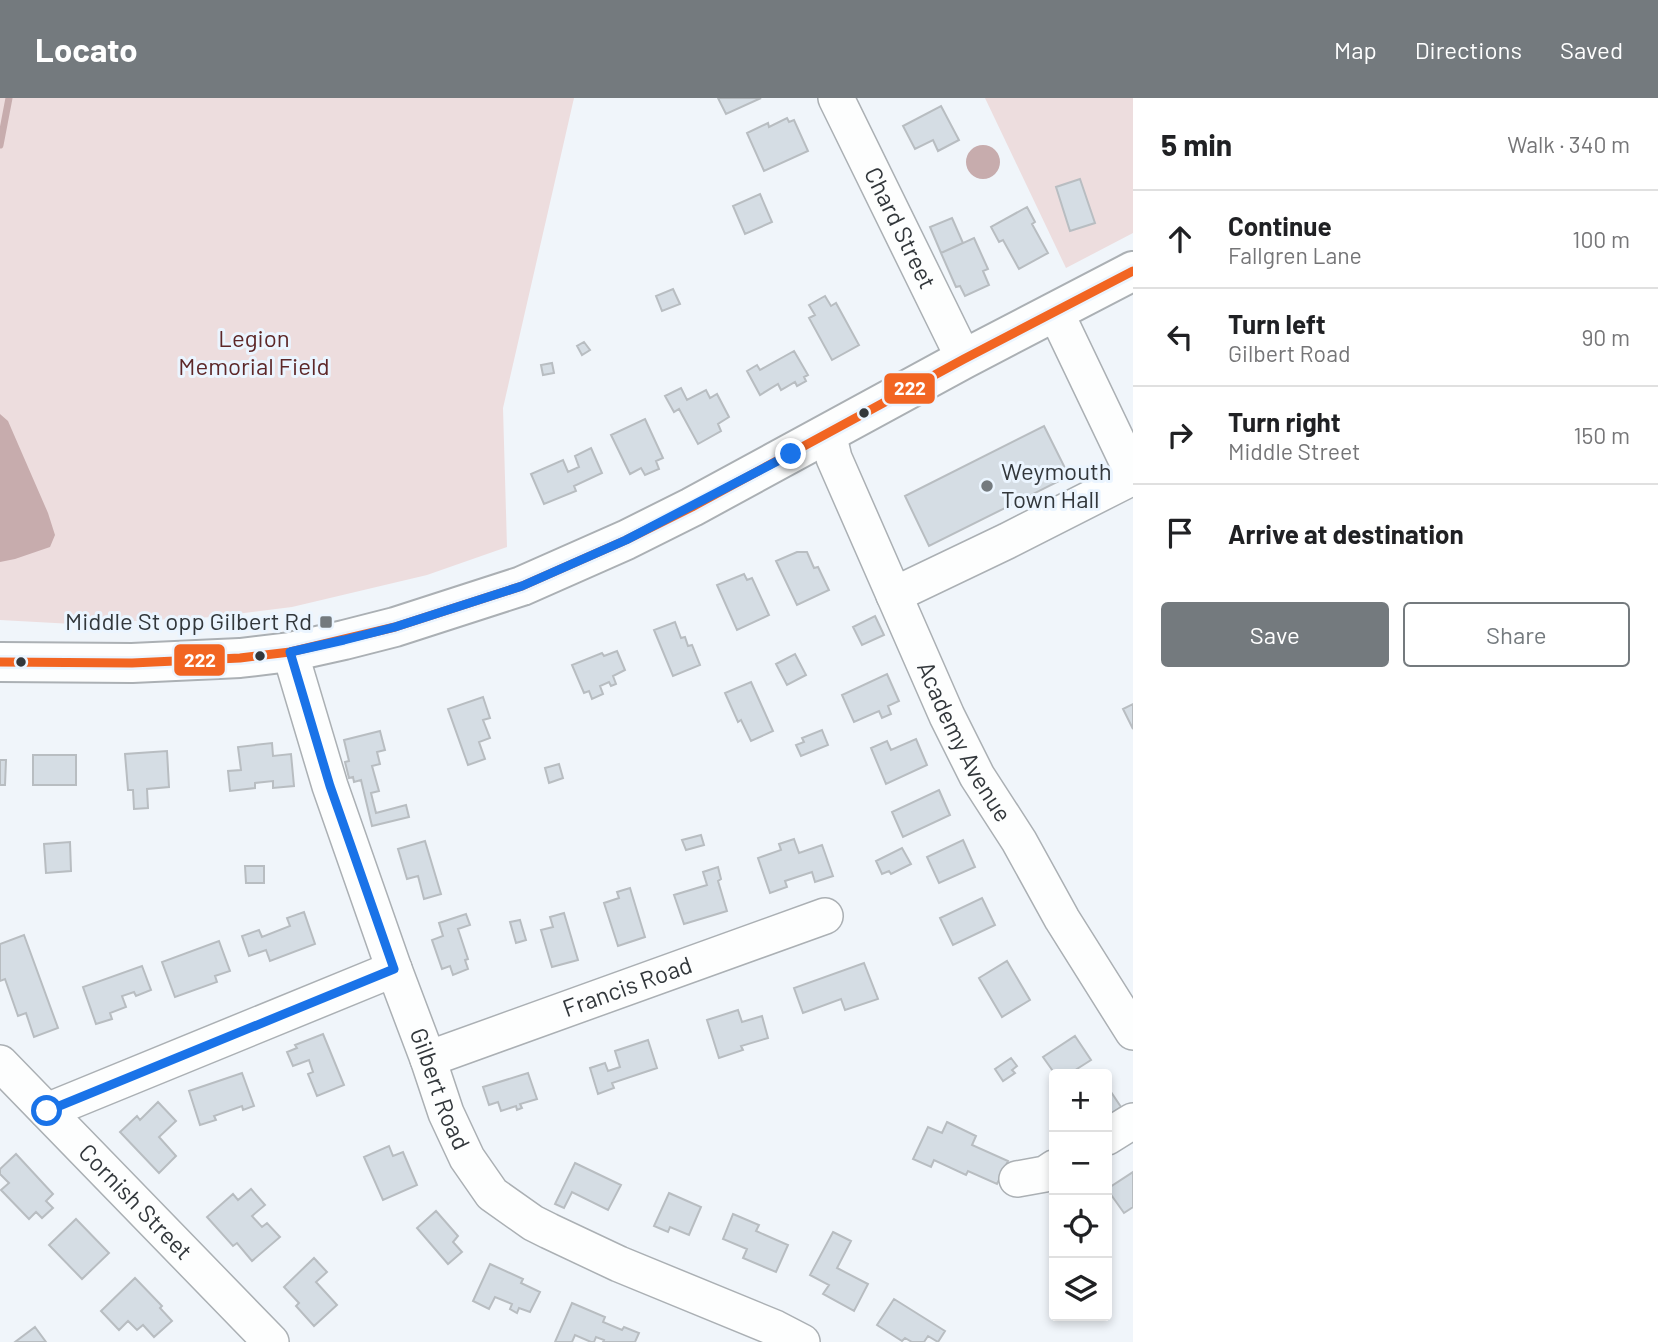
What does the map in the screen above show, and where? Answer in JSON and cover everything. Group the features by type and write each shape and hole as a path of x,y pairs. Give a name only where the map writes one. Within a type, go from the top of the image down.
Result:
{"main road":[{"path":"1,661 145,662 240,658 290,652 395,627 522,586 626,540 1133,271"}],"street":[{"name":"Chard Street","path":"836,98 964,359"},
{"path":"894,595 1007,541 1133,475 1055,311"},
{"name":"Academy Avenue","path":"828,433 834,458 947,716 977,776 1019,841 1062,919 1130,1022"},
{"name":"Gilbert Road","path":"290,652 330,786 446,1113 467,1158 492,1194 533,1223 619,1264 763,1323 802,1342"},
{"name":"Francis Road","path":"429,1059 824,916"},
{"path":"47,1111 394,969"},
{"name":"Cornish Street","path":"0,1063 271,1342"},
{"path":"1112,1134 1133,1121"},
{"path":"1017,1179 1049,1171"}],"green space":[{"name":"Legion Memorial Field","path":"0,98 574,98 503,408 507,547 427,575 292,607 213,617 73,624 0,620"},
{"path":"985,98 1133,98 1133,233 1066,268"}],"shaded area":[{"path":"983,145 995,150 1000,162 995,174 983,179 971,174 966,162 971,150"},
{"path":"0,414 8,421 55,535 50,547 0,562"}],"building":[{"path":"718,98 761,98 726,114"},
{"path":"941,106 959,140 938,151 933,140 915,149 903,126"},
{"path":"787,118 789,122 794,120 808,151 764,171 747,133 768,123 769,127"},
{"path":"1080,179 1095,223 1070,231 1056,187"},
{"path":"760,194 772,222 745,234 733,206"},
{"path":"1027,207 1035,222 1032,224 1048,253 1019,269 1003,240 999,242 991,227"},
{"path":"952,218 963,243 941,253 930,227"},
{"path":"974,238 988,269 983,271 989,285 965,296 960,286 956,287 941,253"},
{"path":"673,289 680,304 662,311 656,296"},
{"path":"825,296 831,306 836,303 859,345 832,360 809,318 815,315 809,305"},
{"path":"584,342 590,350 582,355 577,346"},
{"path":"794,351 808,375 804,377 806,381 797,386 795,382 781,390 778,384 760,395 747,371 757,365 760,370"},
{"path":"552,363 554,373 543,375 541,365"},
{"path":"681,388 687,400 706,390 710,398 717,394 729,417 718,424 721,431 698,444 679,409 674,412 665,396"},
{"path":"645,419 663,458 656,461 659,469 645,475 641,468 630,474 611,435"},
{"name":"Weymouth Town Hall","path":"1044,426 1069,476 929,546 905,496"},
{"path":"591,448 602,473 574,486 576,491 544,504 531,474 563,460 568,472 579,467 575,456"},
{"path":"797,552 807,552 829,590 797,605 776,561"},
{"path":"744,574 747,580 752,578 769,615 737,630 717,585"},
{"path":"875,616 884,635 862,645 853,627"},
{"path":"675,622 681,638 685,637 688,646 692,645 700,665 673,676 654,630"},
{"path":"617,651 625,670 613,676 616,684 611,686 609,682 600,686 603,694 592,699 589,691 584,693 572,665 602,653 604,656"},
{"path":"795,654 806,675 787,685 776,664"},
{"path":"887,674 899,701 888,706 891,714 882,718 879,711 854,722 842,695"},
{"path":"751,682 773,731 751,741 741,720 738,722 725,693"},
{"path":"483,697 490,718 483,720 490,738 479,742 485,759 468,765 448,709"},
{"path":"1133,704 1133,729 1123,709"},
{"path":"822,730 828,745 801,756 796,745 804,742 802,738"},
{"path":"380,731 385,750 377,752 380,764 372,766 379,791 371,793 376,813 406,805 409,817 372,826 361,780 354,782 353,777 349,778 345,762 349,761 344,740"},
{"path":"916,739 927,765 886,784 871,748 887,741 891,750"},
{"path":"272,743 273,756 291,754 294,786 273,788 273,781 255,783 255,788 230,791 228,771 241,770 238,747"},
{"path":"167,751 169,787 147,789 148,808 134,809 133,790 128,790 125,754"},
{"path":"33,755 76,755 76,785 33,785"},
{"path":"0,760 6,760 5,785 0,785"},
{"path":"559,764 563,778 549,783 545,768"},
{"path":"939,790 950,815 903,837 892,812"},
{"path":"701,835 704,845 686,850 682,840"},
{"path":"794,839 799,853 822,845 833,876 815,882 812,872 785,881 787,887 770,893 758,858 781,850 779,844"},
{"path":"963,840 975,867 939,883 927,857"},
{"path":"425,841 441,894 424,899 418,876 407,879 398,849"},
{"path":"70,842 71,871 46,873 44,844"},
{"path":"902,848 911,864 891,874 889,871 882,874 876,861"},
{"path":"245,866 264,866 264,883 246,883"},
{"path":"718,867 721,879 718,881 727,911 684,924 674,895 707,885 703,872"},
{"path":"630,888 645,937 618,946 604,903 619,898 617,892"},
{"path":"982,898 995,925 953,945 940,918"},
{"path":"304,912 315,944 270,961 266,950 249,956 242,936 259,930 262,937 290,926 287,918"},
{"path":"564,913 578,960 552,967 541,930 553,927 550,917"},
{"path":"466,914 470,925 458,929 468,959 465,960 468,969 453,975 450,966 442,969 432,940 443,936 439,923"},
{"path":"520,920 526,940 516,943 510,922"},
{"path":"24,935 58,1028 34,1037 26,1013 18,1016 5,979 0,981 0,944"},
{"path":"219,941 230,971 215,976 217,982 175,997 162,962"},
{"path":"1007,961 1030,1000 1002,1017 979,978"},
{"path":"864,963 878,999 845,1010 841,999 803,1013 794,988"},
{"path":"142,966 151,990 136,996 134,992 122,996 126,1007 110,1013 112,1019 96,1024 83,987"},
{"path":"738,1010 742,1022 762,1016 768,1038 741,1046 743,1050 719,1058 707,1020"},
{"path":"323,1034 344,1085 317,1096 308,1074 313,1072 309,1060 293,1066 287,1052 297,1048 295,1045"},
{"path":"1075,1036 1091,1060 1077,1069 1051,1069 1043,1057"},
{"path":"648,1040 657,1068 612,1083 614,1088 598,1094 590,1068 605,1063 608,1071 620,1067 615,1051"},
{"path":"1011,1058 1017,1066 1012,1070 1015,1073 1003,1081 995,1069"},
{"path":"242,1073 254,1106 243,1110 242,1106 214,1116 216,1120 200,1125 189,1091"},
{"path":"528,1073 537,1099 520,1104 522,1108 517,1110 516,1106 501,1111 498,1102 489,1105 483,1087"},
{"path":"1112,1094 1121,1107 1112,1113"},
{"path":"158,1102 176,1121 159,1137 176,1156 159,1173 120,1132 137,1116 140,1120"},
{"path":"947,1122 976,1136 972,1145 1008,1161 997,1184 968,1171 966,1175 934,1160 931,1167 913,1159 928,1127 942,1133"},
{"path":"389,1146 393,1156 403,1152 417,1185 383,1200 364,1157"},
{"path":"16,1154 53,1194 46,1201 53,1208 42,1218 36,1212 29,1219 1,1190 9,1183 0,1174 0,1169"},
{"path":"575,1163 621,1185 608,1210 572,1192 564,1208 555,1204"},
{"path":"1133,1172 1133,1207 1124,1213 1112,1196 1112,1186"},
{"path":"251,1189 265,1205 252,1216 262,1227 267,1223 280,1237 252,1261 237,1243 233,1246 207,1217 233,1194 238,1200"},
{"path":"669,1193 701,1207 689,1235 670,1227 668,1232 654,1226"},
{"path":"436,1211 458,1236 453,1242 462,1252 448,1264 417,1228"},
{"path":"733,1214 759,1225 756,1231 788,1245 776,1272 743,1258 747,1249 723,1239"},
{"path":"76,1219 109,1253 82,1279 49,1245"},
{"path":"833,1232 851,1241 837,1268 868,1284 854,1311 823,1294 829,1285 810,1275"},
{"path":"314,1258 327,1272 316,1282 337,1305 314,1326 296,1306 299,1303 284,1287"},
{"path":"490,1264 523,1279 521,1283 540,1292 530,1312 519,1308 517,1313 510,1309 512,1304 495,1297 489,1309 473,1301"},
{"path":"135,1278 162,1306 160,1308 172,1321 154,1337 143,1325 137,1330 128,1321 119,1330 101,1311"},
{"path":"894,1299 945,1331 938,1342 928,1336 924,1342 912,1342 905,1338 902,1341 877,1325"},
{"path":"572,1303 605,1317 603,1322 639,1333 635,1342 603,1342 604,1340 596,1337 594,1342 591,1342 575,1335 572,1342 555,1342"},
{"path":"35,1327 46,1342 15,1342"}],"waterway":[{"path":"0,145 9,98"}],"transit line":[{"name":"222","path":"0,662 132,663 240,658 290,652 395,627 522,586 626,540 692,507 964,359 1133,271"}],"place":[{"name":"Weymouth Town Hall","path":"987,486"},
{"name":"Middle St opp Gilbert Rd","path":"326,622"}],"route":[{"path":"47,1111 394,969 330,786 290,652 395,627 522,586 626,540 791,454"}]}
